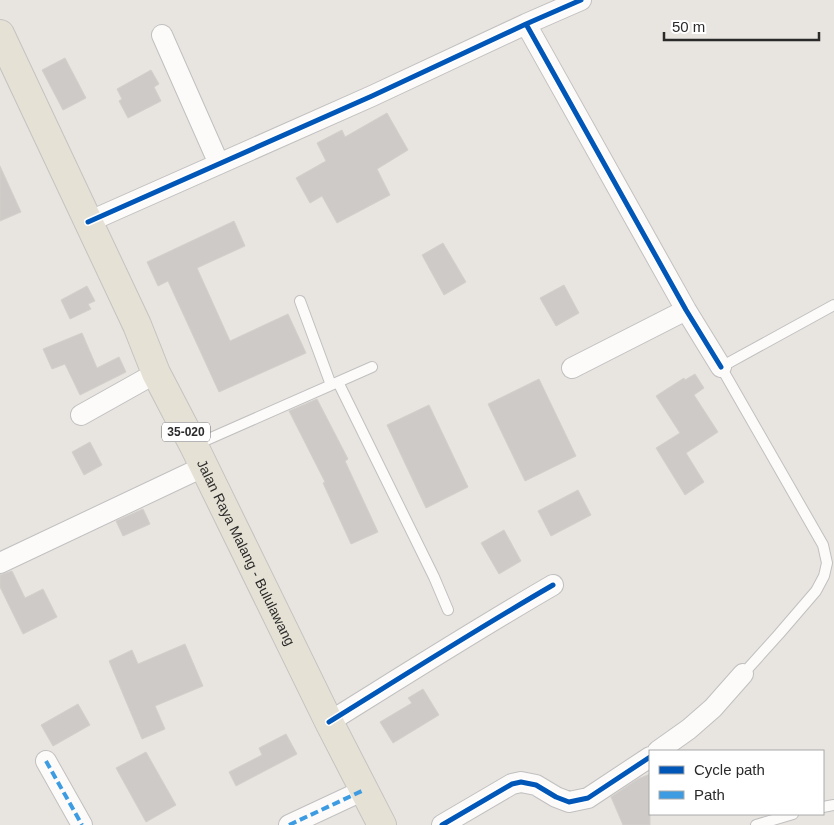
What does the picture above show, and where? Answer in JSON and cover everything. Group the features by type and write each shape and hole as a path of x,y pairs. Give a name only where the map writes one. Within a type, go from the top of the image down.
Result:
{"main road":[{"name":"Jalan Raya Malang - Bululawang","path":"3,48 137,325 156,374 328,722 382,825"}],"street":[{"path":"88,222 372,96 581,0"},
{"path":"526,24 686,310 721,367"},
{"path":"162,35 219,164"},
{"path":"572,368 686,310"},
{"path":"81,415 156,374"},
{"path":"0,563 198,456"},
{"path":"328,722 553,585"},
{"path":"659,750 689,729 707,713 743,674"},
{"path":"442,825 512,784 521,782 536,784 556,797 569,802 588,798 649,758"},
{"path":"46,760 82,825"},
{"path":"289,825 364,790"}],"lane":[{"path":"300,301 335,383 434,577 448,610"},
{"path":"743,674 816,591 824,576 827,562 823,545 721,367 834,305"},
{"path":"198,456 335,383 372,366"},
{"path":"823,545 834,540"},
{"path":"756,825 791,815"}],"building":[{"path":"65,58 86,98 63,110 42,70"},
{"path":"151,70 159,84 154,87 161,101 128,118 119,101 122,99 117,89"},
{"path":"387,113 408,150 377,169 390,195 337,223 322,196 310,203 296,178 326,161 317,143 342,130 345,137"},
{"path":"0,166 21,212 0,221"},
{"path":"234,221 245,246 197,268 230,341 288,314 306,353 219,392 168,281 158,286 147,262"},
{"path":"443,243 466,282 444,295 422,255"},
{"path":"564,285 579,313 556,326 540,298"},
{"path":"87,286 95,301 88,304 91,309 70,319 61,300"},
{"path":"82,333 97,368 119,357 126,372 80,395 65,364 52,369 43,349"},
{"path":"695,374 704,388 694,395 718,432 686,453 704,482 685,495 656,448 680,433 656,396 684,378 685,380"},
{"path":"539,379 576,456 525,481 488,404"},
{"path":"317,399 348,459 345,461 378,532 351,544 323,483 325,482 289,411"},
{"path":"429,405 468,487 426,508 387,425"},
{"path":"90,442 102,465 84,475 72,452"},
{"path":"578,490 591,515 551,536 538,511"},
{"path":"143,509 150,524 123,536 116,521"},
{"path":"504,530 521,561 499,574 481,543"},
{"path":"12,571 25,598 43,589 57,617 23,634 0,587 0,575"},
{"path":"185,644 203,686 155,706 165,729 142,739 109,661 132,650 138,664"},
{"path":"423,689 439,715 393,743 380,722 412,703 408,698"},
{"path":"78,704 90,725 53,746 41,725"},
{"path":"286,734 297,754 236,786 229,772 262,755 259,748"},
{"path":"146,752 176,805 146,822 116,768"},
{"path":"649,774 650,825 623,825 611,797 638,779"}],"marked path":[{"path":"46,761 82,825"},
{"path":"289,825 364,790"}],"cycle path":[{"path":"88,222 372,96 581,0"},
{"path":"526,24 686,310 721,367"},
{"path":"329,722 553,585"},
{"path":"442,825 512,784 521,782 536,785 556,797 569,802 588,798 649,758"}]}
